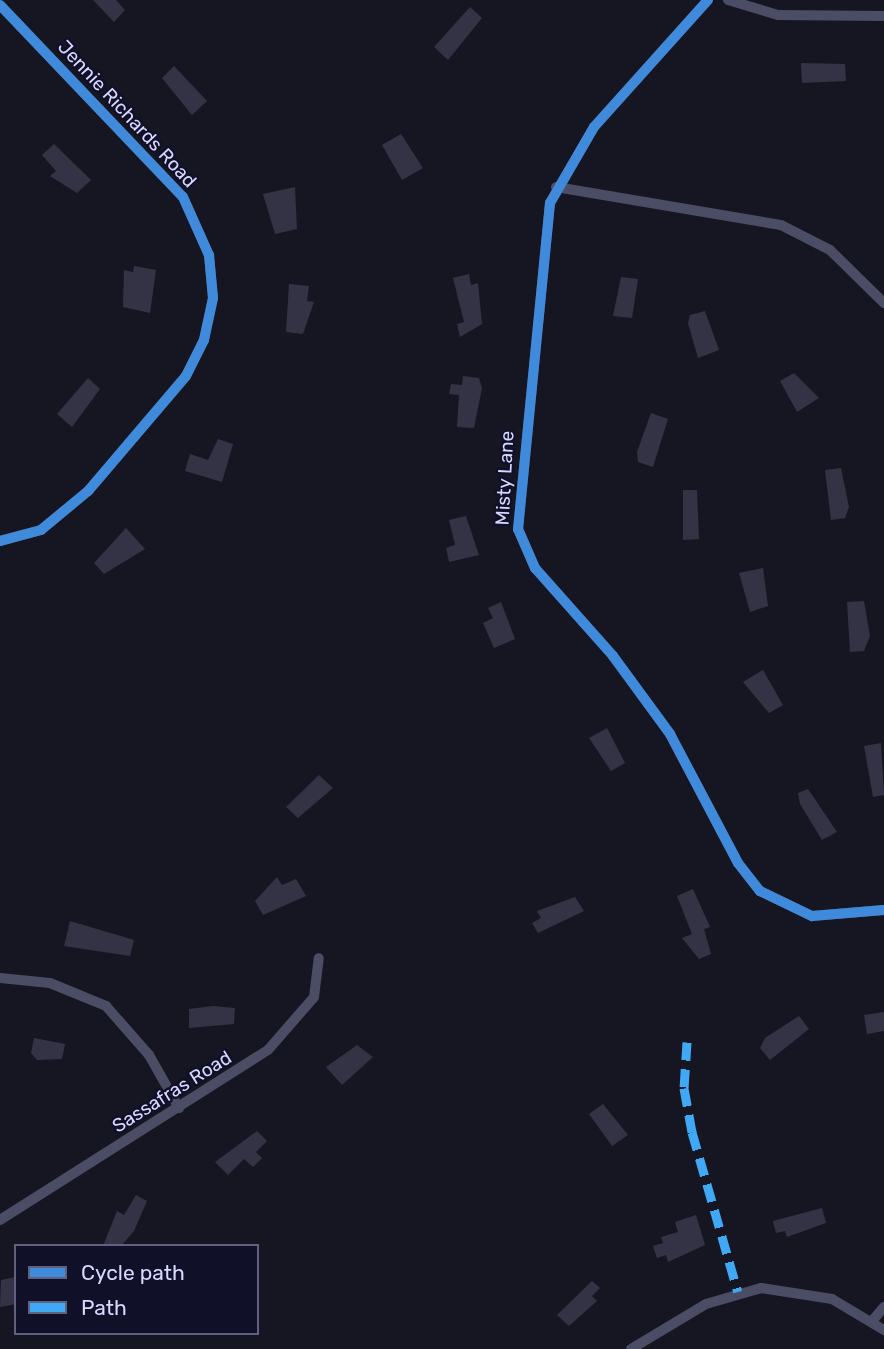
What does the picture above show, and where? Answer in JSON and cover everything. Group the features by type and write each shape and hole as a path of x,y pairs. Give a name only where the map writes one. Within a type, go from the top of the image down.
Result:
{"street":[{"name":"Misty Lane","path":"708,0 594,127 556,187 541,245 517,517 527,556 663,724 738,863 760,891 812,916 884,910"},
{"path":"728,0 778,15 884,16"},
{"name":"Jennie Richards Road","path":"0,5 183,197 206,245 213,298 204,340 186,376 88,491 41,530 0,541"},
{"path":"556,187 781,225 830,250 884,303"},
{"name":"Sassafras Road","path":"0,1220 179,1108 284,1035 314,997 319,958"},
{"path":"0,978 50,983 106,1006 149,1055 179,1108"},
{"path":"631,1349 706,1304 750,1290 812,1293 873,1320 884,1331"},
{"path":"873,1320 884,1307"}],"building":[{"path":"93,0 116,0 125,10 114,22"},
{"path":"470,7 482,18 448,60 434,47"},
{"path":"801,63 845,64 846,81 802,83"},
{"path":"174,66 207,101 192,115 162,78"},
{"path":"401,134 423,168 402,180 382,145"},
{"path":"54,144 91,180 77,193 50,176 56,171 42,155"},
{"path":"295,187 297,229 275,234 263,194"},
{"path":"134,266 156,270 150,313 123,307 124,270 133,272"},
{"path":"469,274 471,285 478,283 482,324 460,337 457,324 464,322 453,278"},
{"path":"621,277 638,279 632,318 613,316"},
{"path":"289,284 309,286 307,301 314,302 303,334 286,332"},
{"path":"705,311 719,350 698,358 688,323 690,315"},
{"path":"794,373 819,398 797,412 780,381"},
{"path":"463,376 479,378 482,388 474,428 457,427 459,395 449,394 451,384 462,385"},
{"path":"88,378 100,389 72,427 57,414"},
{"path":"651,413 668,419 653,467 638,462 637,452"},
{"path":"218,439 233,444 222,482 185,471 190,454 208,460"},
{"path":"841,468 849,507 845,518 831,520 825,470"},
{"path":"683,490 697,490 699,539 683,540"},
{"path":"466,516 479,555 449,562 446,548 455,545 449,520"},
{"path":"126,528 145,549 104,574 94,563"},
{"path":"763,568 768,606 750,612 739,573"},
{"path":"864,601 870,636 864,651 850,652 847,602"},
{"path":"501,602 515,639 494,648 483,623 493,618 488,608"},
{"path":"763,670 783,705 769,713 743,682"},
{"path":"607,728 625,763 611,771 589,738"},
{"path":"881,743 884,795 873,797 864,746"},
{"path":"319,775 333,788 298,818 286,807"},
{"path":"808,789 837,832 822,840 800,804 798,793"},
{"path":"277,877 282,885 296,879 306,896 263,915 255,901"},
{"path":"693,889 710,927 704,929 711,954 699,959 682,938 692,934 677,896"},
{"path":"575,897 584,911 538,933 532,923 541,918 537,911"},
{"path":"70,921 134,940 130,956 64,946"},
{"path":"213,1006 235,1008 234,1024 189,1028 189,1009"},
{"path":"884,1012 884,1031 867,1034 864,1015"},
{"path":"799,1016 809,1029 770,1060 760,1048 765,1038"},
{"path":"34,1038 65,1044 62,1059 37,1060 31,1053"},
{"path":"357,1045 373,1057 342,1085 326,1067"},
{"path":"603,1104 628,1135 612,1146 589,1114"},
{"path":"257,1131 267,1141 256,1152 262,1158 253,1167 244,1159 228,1175 215,1162"},
{"path":"136,1195 147,1201 134,1231 123,1244 104,1244 117,1211 124,1215"},
{"path":"822,1208 826,1223 787,1237 785,1231 776,1233 773,1221"},
{"path":"696,1215 705,1245 668,1262 666,1255 657,1258 653,1246 663,1243 661,1237 678,1232 675,1222"},
{"path":"14,1277 14,1304 0,1307 1,1280"},
{"path":"592,1281 600,1288 592,1296 597,1301 569,1326 557,1315"}],"marked path":[{"path":"687,1042 684,1088 692,1132 738,1292"}],"cycle path":[{"path":"708,0 594,127 550,203 518,529 535,568 613,656 670,734 738,863 760,891 812,916 884,910"},
{"path":"0,5 183,197 209,255 213,298 204,340 186,376 88,491 41,530 0,541"}]}
